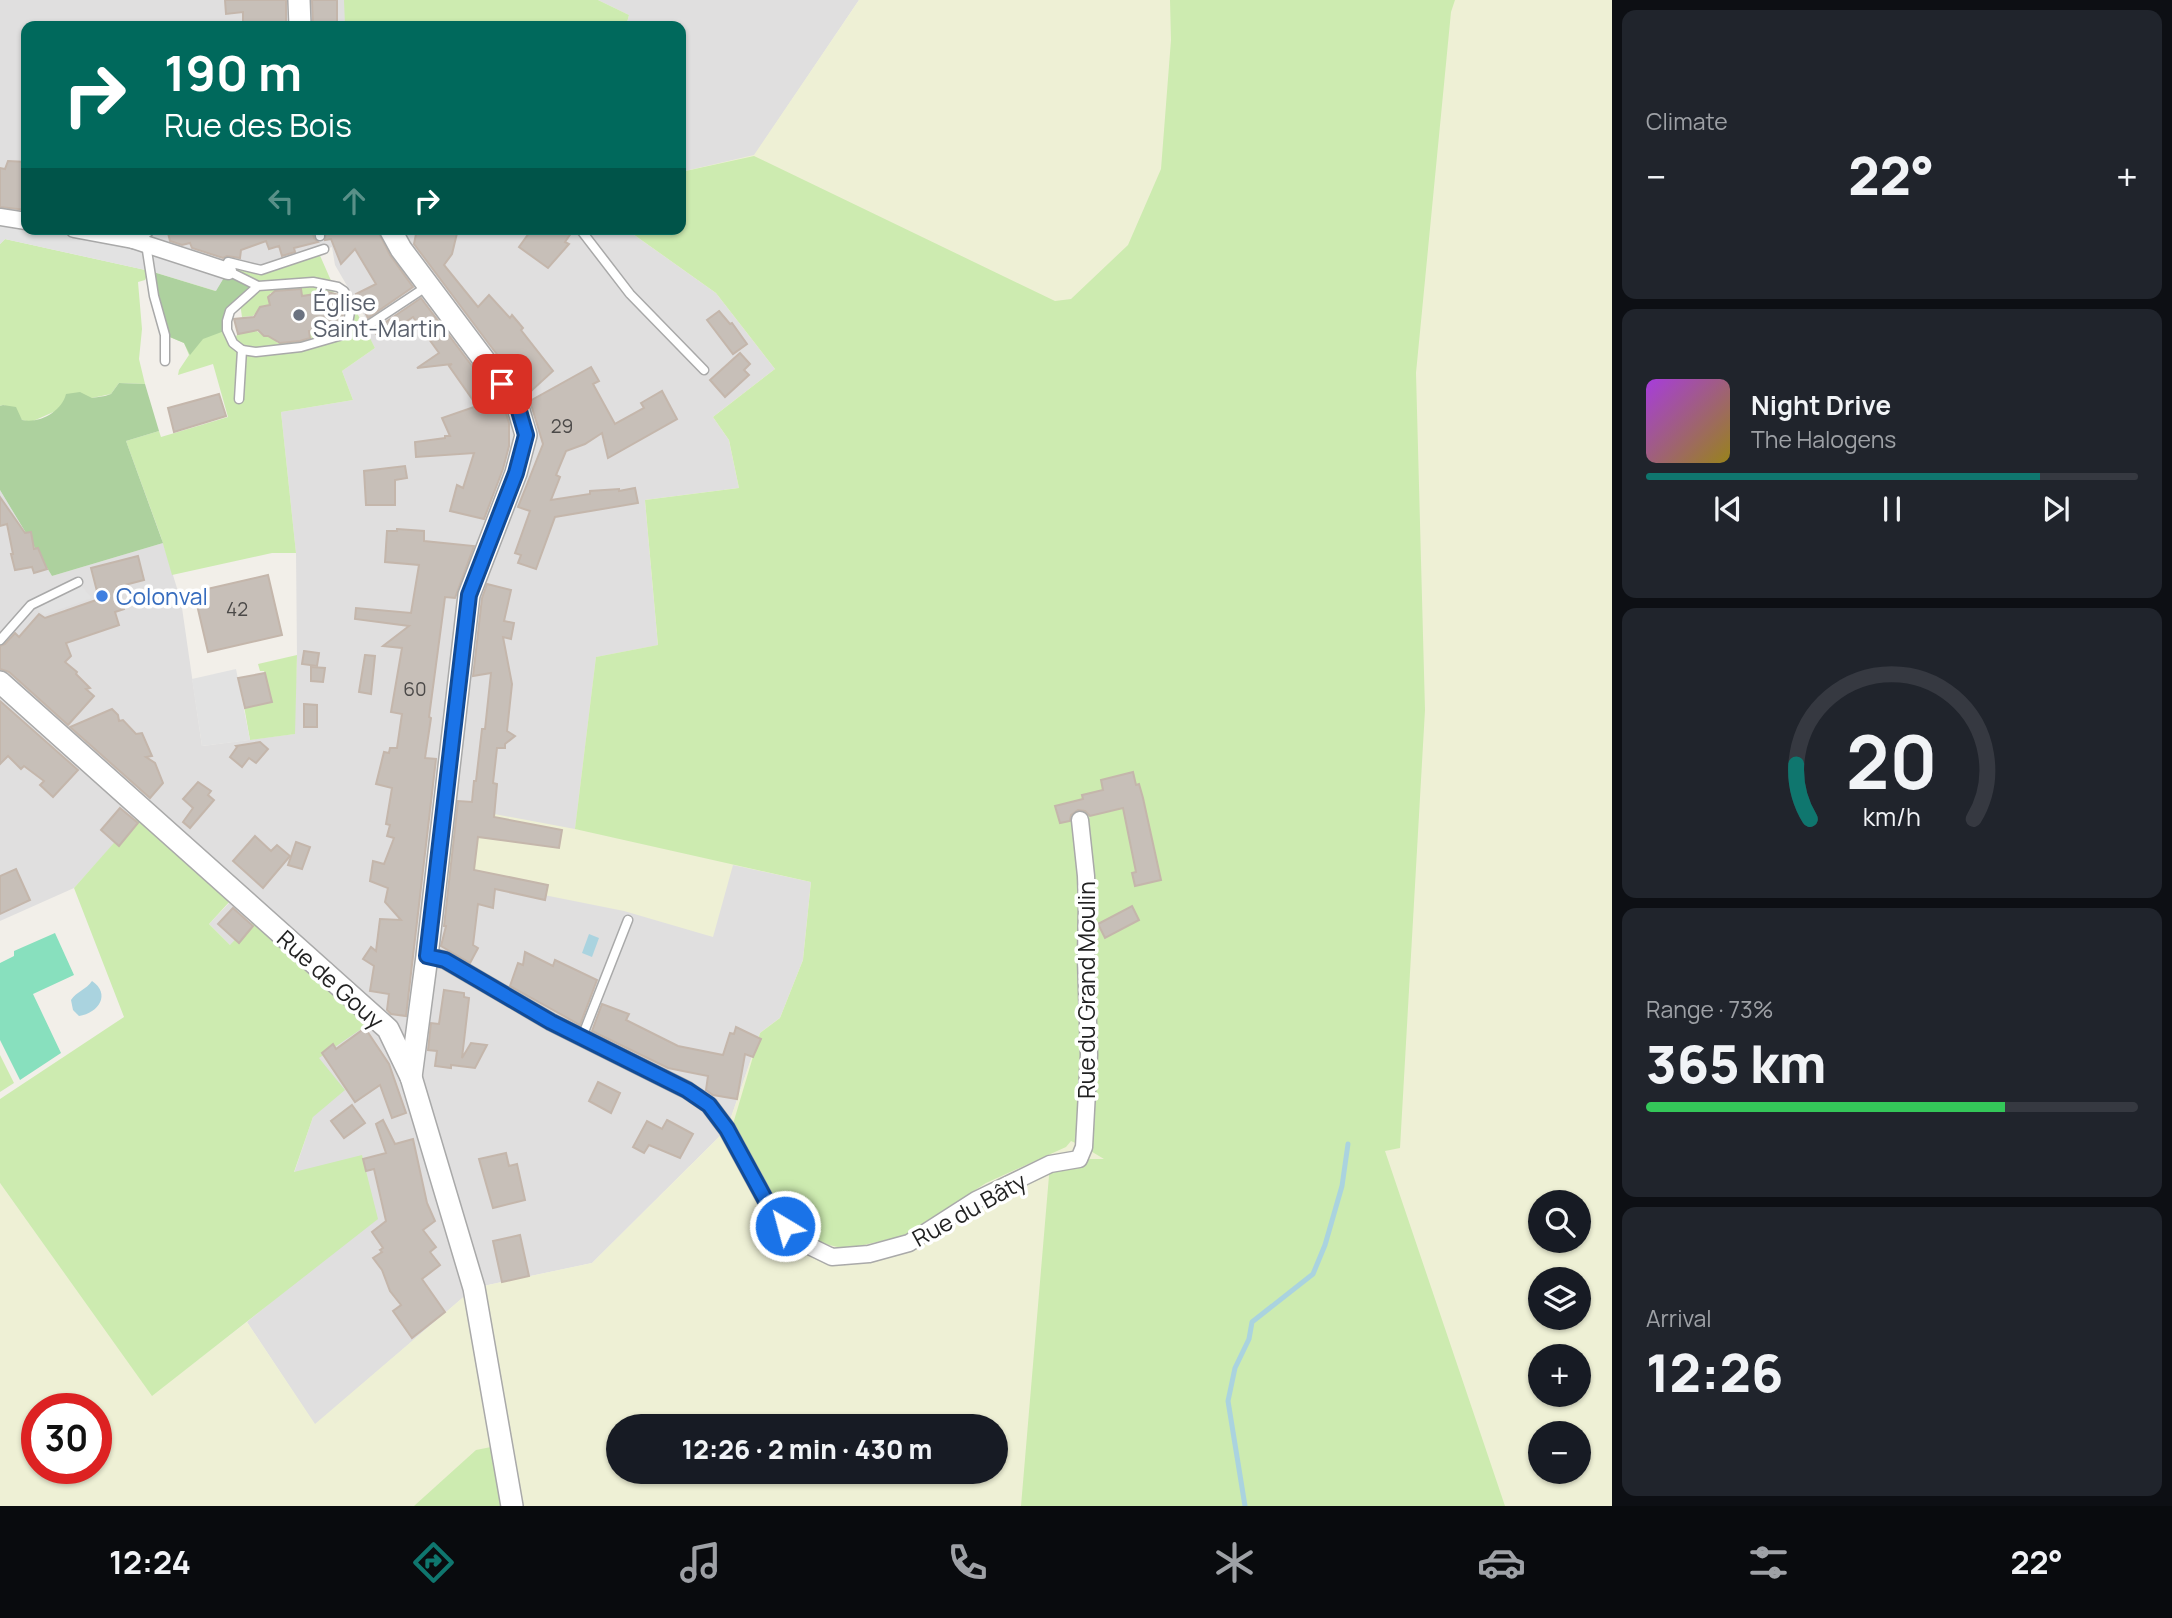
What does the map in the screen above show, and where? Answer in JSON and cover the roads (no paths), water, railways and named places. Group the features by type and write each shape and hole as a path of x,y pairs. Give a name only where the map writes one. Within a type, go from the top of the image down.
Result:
{"street":[{"path":"299,0 300,21"},
{"path":"0,217 21,220"},
{"path":"119,235 142,238 226,271"},
{"path":"393,235 517,404 526,435 516,473 469,595 411,1077"},
{"name":"Rue de Gouy","path":"0,682 388,1029 411,1077 474,1288 512,1506"},
{"name":"Rue du Grand Moulin","path":"1079,1159 1084,1147 1089,1055 1086,876 1080,820"},
{"name":"Rue du Bâty","path":"427,956 445,960 551,1022 687,1090 709,1105 727,1129 771,1210 799,1241 832,1257 869,1254 909,1243 976,1200 1050,1164 1079,1159"}],"lane":[{"path":"585,235 630,294 704,370"},
{"path":"142,238 165,335 165,361"},
{"path":"258,286 230,311 227,321 227,331 233,343 242,350 283,351 339,336 347,329 350,320 349,301 344,291 338,287 313,282 258,286 226,271 228,262 261,270 324,249"},
{"path":"364,328 428,285"},
{"path":"239,399 242,350"},
{"path":"0,640 31,605 78,582"},
{"path":"582,1037 628,920"}],"water":[{"path":"589,934 599,938 592,957 582,953"},
{"path":"92,981 98,986 102,997 97,1007 79,1016 73,1010 71,1000"}],"waterway":[{"path":"1245,1506 1228,1401 1235,1368 1249,1339 1252,1322 1313,1274 1325,1245 1342,1186 1348,1144"}],"place":[{"name":"Église Saint-Martin","path":"299,315"},
{"name":"Colonval","path":"102,596"}]}
